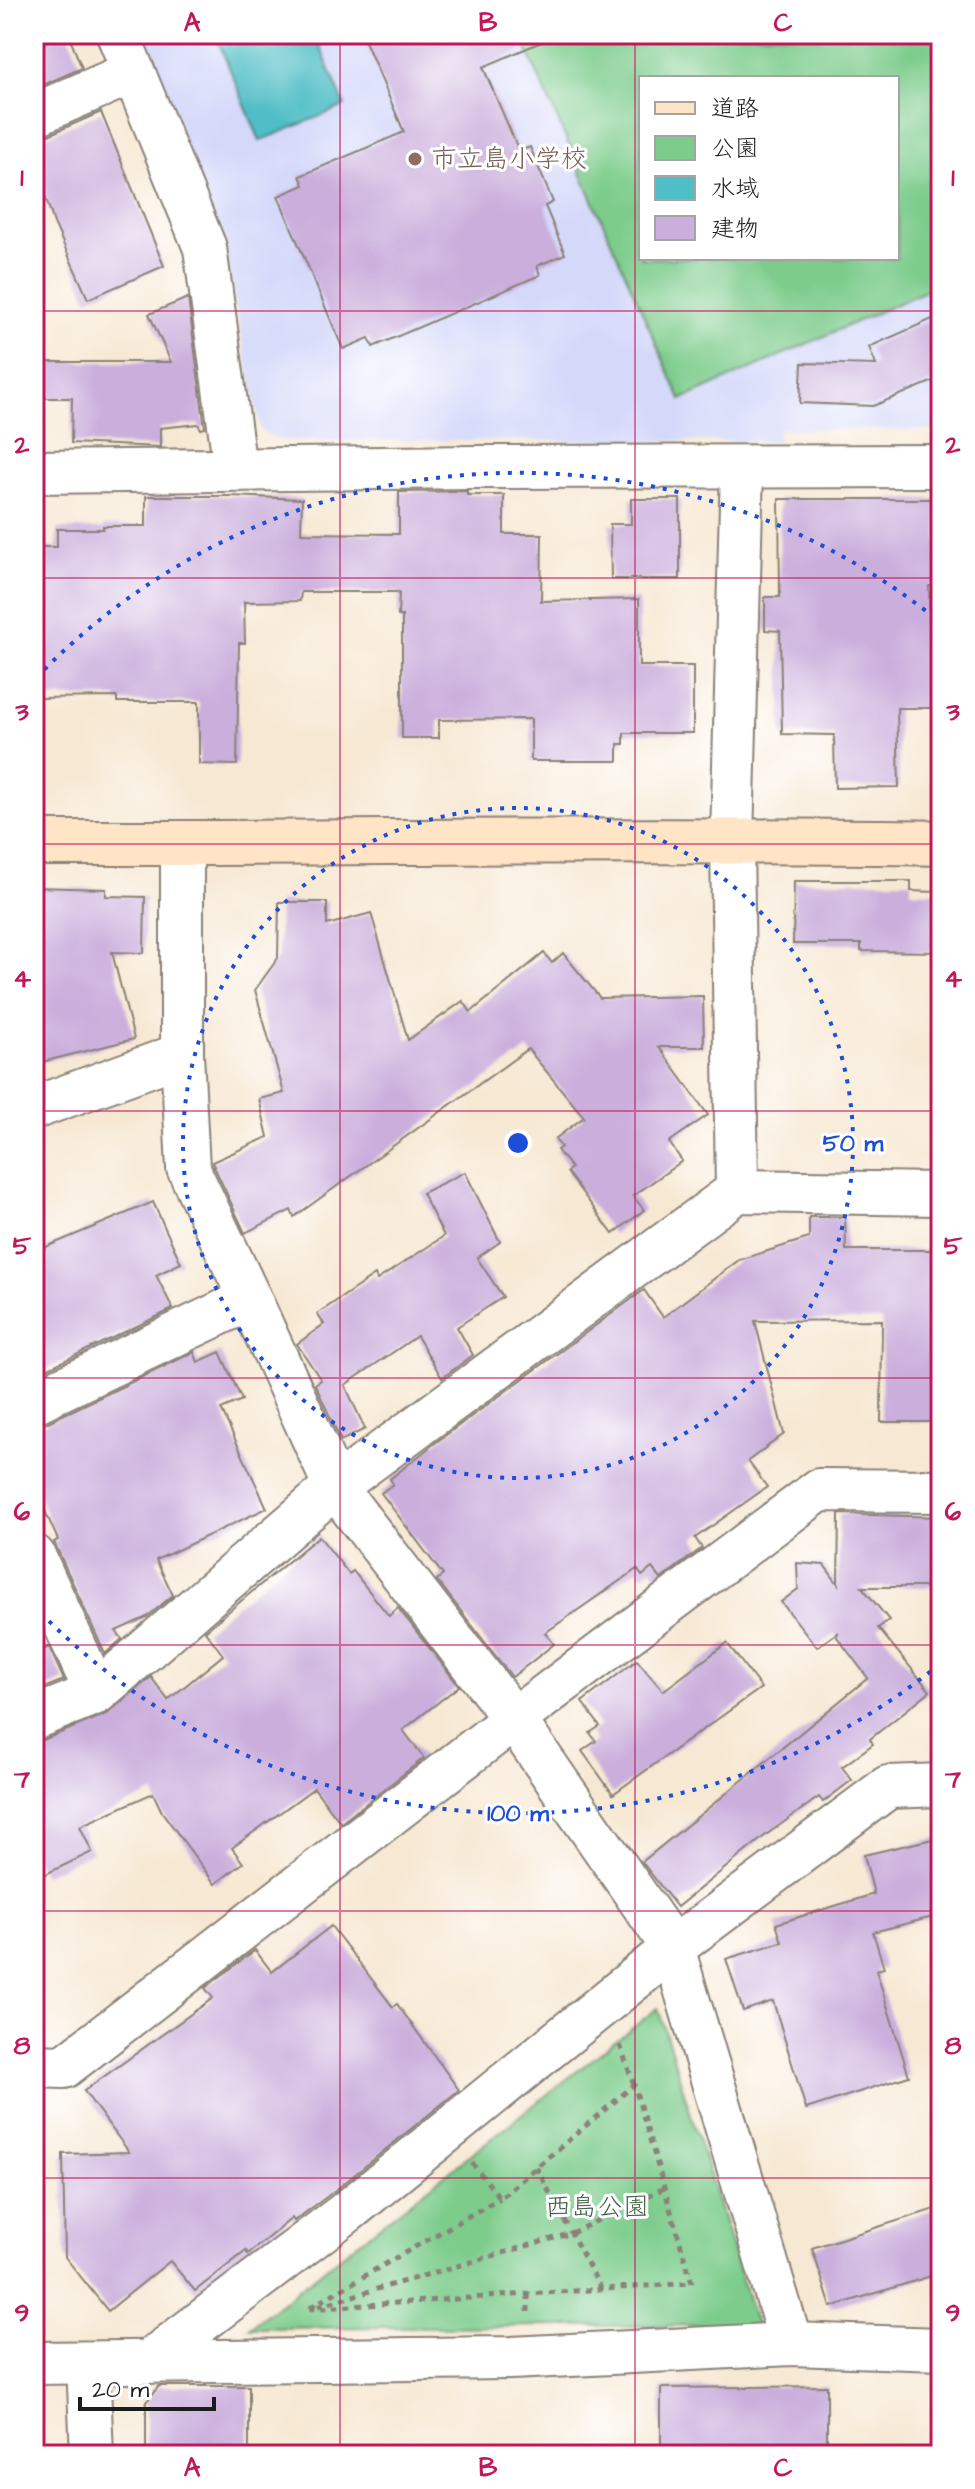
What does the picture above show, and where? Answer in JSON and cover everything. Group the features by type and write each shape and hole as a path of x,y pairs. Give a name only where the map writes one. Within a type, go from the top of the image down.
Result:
{"street":[{"path":"34,115 125,53 205,248 235,469"},
{"path":"34,472 941,466"},
{"path":"737,1191 732,840 742,467"},
{"path":"34,843 732,840 941,843"},
{"path":"182,844 182,1054 188,1168 335,1487 514,1719 673,1948 791,2344"},
{"path":"34,1108 182,1054"},
{"path":"34,1718 96,1693 335,1487 737,1191 941,1194"},
{"path":"34,1402 250,1299"},
{"path":"34,2066 64,2067 514,1719 819,1490 941,1491"},
{"path":"34,1556 96,1693"},
{"path":"148,2362 348,2211 673,1948 888,1787 941,1785"},
{"path":"34,2363 511,2358 791,2344 941,2349"},
{"path":"88,2363 92,2455"}],"path":[{"path":"634,2085 692,2283 307,2309 500,2198 634,2085"},
{"path":"446,2132 500,2198"},
{"path":"536,2167 601,2289"},
{"path":"307,2309 572,2233 664,2188"}],"shaded area":[{"name":"市立島小学校","path":"136,34 941,34 941,430 779,429 777,441 278,440 261,430 222,240"}],"green space":[{"path":"520,34 941,34 941,284 681,400"},
{"name":"西島公園","path":"658,2008 756,2325 249,2328"}],"water":[{"path":"215,34 315,34 345,106 260,141"}],"building":[{"path":"34,34 68,34 82,68 34,89"},
{"path":"362,34 560,34 483,67 519,151 530,147 553,202 545,206 565,254 537,266 540,275 373,347 369,338 343,349 278,196 304,185 300,176 404,132"},
{"path":"101,112 164,266 88,299 54,223 34,162 34,139"},
{"path":"188,298 205,428 201,429 198,424 160,428 160,447 71,443 72,398 34,398 34,362 171,362 149,314"},
{"path":"939,316 938,366 941,366 941,378 873,406 800,403 802,363 876,365 869,347"},
{"path":"467,491 467,495 504,495 504,534 542,534 541,601 639,599 639,666 693,666 693,733 624,733 624,744 618,744 618,761 531,761 531,719 439,720 439,738 402,738 402,616 398,616 399,592 301,592 300,601 244,602 245,643 239,643 237,765 199,764 199,702 117,702 117,697 34,698 34,633 39,633 40,547 57,547 57,529 146,526 146,496 230,496 302,499 301,533 399,534 399,492"},
{"path":"631,499 680,499 680,579 611,579 610,524 631,524"},
{"path":"779,499 938,499 937,586 929,586 932,708 897,708 899,787 835,788 834,735 782,734 780,631 765,630 765,597 780,597"},
{"path":"794,881 911,881 911,891 936,892 936,918 941,918 941,952 861,951 861,944 793,944"},
{"path":"34,887 106,889 106,896 145,897 144,953 112,952 134,1039 34,1064"},
{"path":"279,902 327,902 327,925 371,913 408,1040 463,1001 471,1012 544,953 552,963 563,953 600,998 703,996 704,1047 659,1047 708,1115 669,1142 682,1161 633,1196 644,1210 613,1234 567,1172 571,1168 557,1150 561,1147 555,1139 584,1117 528,1049 294,1217 291,1210 245,1233 212,1162 268,1137 259,1099 284,1093 255,990 278,958"},
{"path":"465,1172 500,1242 477,1258 503,1297 457,1327 473,1355 442,1378 417,1336 345,1385 365,1429 341,1441 315,1384 321,1380 297,1344 324,1324 317,1314 375,1275 377,1280 444,1236 422,1193"},
{"path":"153,1202 181,1263 156,1275 173,1309 34,1375 34,1252"},
{"path":"809,1217 845,1217 846,1250 941,1250 941,1422 881,1422 882,1320 755,1321 784,1434 748,1461 767,1487 695,1538 702,1548 661,1579 652,1568 642,1576 637,1569 545,1633 554,1644 512,1677 437,1580 443,1575 381,1493 393,1484 390,1479 644,1290 663,1317 739,1260 809,1238"},
{"path":"194,1352 198,1362 220,1352 242,1400 221,1409 267,1508 156,1560 173,1595 147,1617 116,1631 122,1639 105,1654 54,1542 58,1540 34,1486 34,1426"},
{"path":"839,1514 941,1517 941,1587 862,1587 889,1620 878,1628 930,1691 870,1739 873,1744 842,1767 852,1780 823,1802 819,1797 766,1835 677,1907 642,1862 868,1678 837,1633 817,1647 781,1602 798,1589 797,1563 824,1565 838,1584"},
{"path":"319,1536 349,1574 353,1571 389,1616 398,1608 459,1686 403,1730 424,1758 341,1823 314,1788 232,1848 243,1863 215,1884 162,1812 153,1793 80,1826 92,1852 44,1875 34,1855 34,1741 107,1714 151,1677 168,1700 223,1655 205,1631"},
{"path":"727,1643 761,1688 613,1794 582,1751 596,1741 590,1733 600,1726 582,1702 637,1660 663,1691"},
{"path":"49,1647 64,1680 34,1692 34,1654"},
{"path":"941,1837 941,1915 873,1932 884,1968 876,1970 909,2076 806,2109 773,2001 743,2011 726,1959 782,1942 776,1924 874,1894 864,1855"},
{"path":"331,1926 393,2007 397,2004 459,2090 333,2192 294,2221 292,2218 248,2254 246,2251 195,2291 170,2261 108,2311 65,2257 63,2154 129,2152 84,2091 213,1998 205,1988 255,1950 272,1972"},
{"path":"941,2207 941,2273 831,2307 812,2248"},
{"path":"159,2386 249,2386 249,2455 146,2455 146,2402"},
{"path":"827,2386 827,2455 661,2455 661,2388"}],"place":[{"name":"市立島小学校","path":"415,159"}]}
